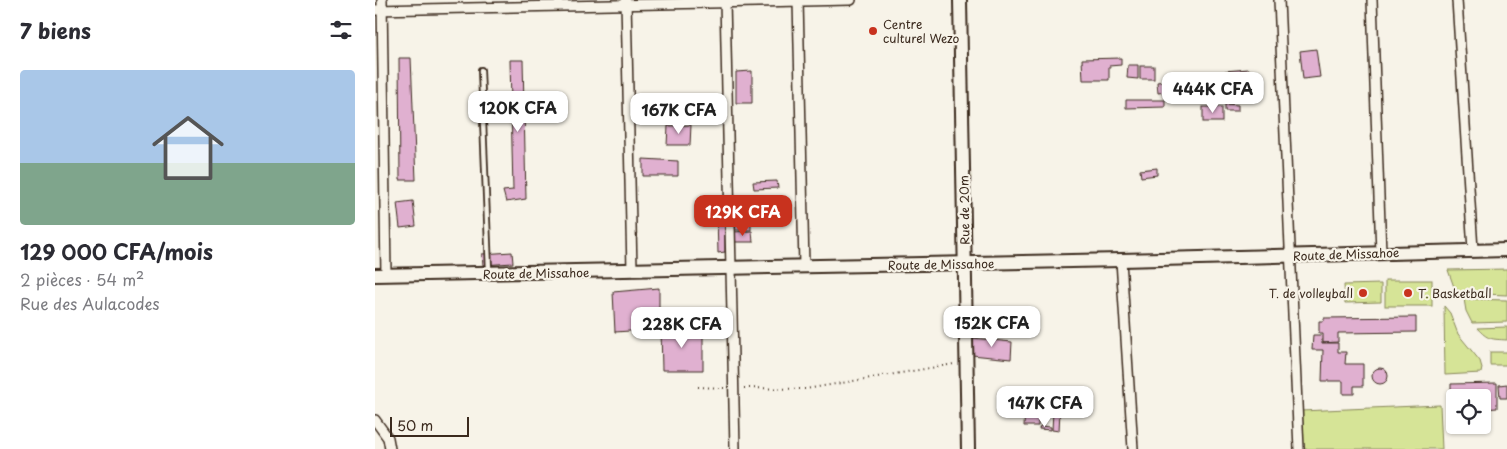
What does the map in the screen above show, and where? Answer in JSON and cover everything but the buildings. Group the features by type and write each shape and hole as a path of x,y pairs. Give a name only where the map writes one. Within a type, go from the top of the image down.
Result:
{"main road":[{"name":"Rue de 20m","path":"960,0 968,449"},
{"name":"Route de Missahoe","path":"380,275 730,269 1507,250"}],"street":[{"path":"380,275 380,7 851,0"},
{"path":"1279,0 1299,449"},
{"path":"1372,0 1381,253"},
{"path":"1457,0 1473,250"},
{"path":"725,1 735,449"},
{"path":"798,1 804,266"},
{"path":"626,2 632,270"},
{"path":"1121,260 1133,449"},
{"path":"375,420 388,438 390,449"}],"lane":[{"path":"481,70 489,274"}],"path":[{"path":"698,387 806,389 967,362"}],"green space":[{"path":"1507,269 1507,295 1461,293 1454,287 1448,270"},
{"name":"T. Basketball","path":"1385,280 1432,280 1432,306 1385,306"},
{"name":"T. de volleyball","path":"1381,284 1381,302 1345,303 1344,285"},
{"path":"1464,299 1507,300 1507,322 1472,323 1466,311"},
{"path":"1444,306 1450,313 1458,334 1480,361 1481,373 1445,375"},
{"path":"1507,327 1507,340 1490,338 1477,328"},
{"path":"1490,352 1507,352 1507,365 1490,365"},
{"path":"1440,405 1442,449 1301,449 1301,411"}],"place":[{"name":"Centre culturel Wezo","path":"873,31"},
{"name":"T. de volleyball","path":"1363,293"},
{"name":"T. Basketball","path":"1408,293"}]}
